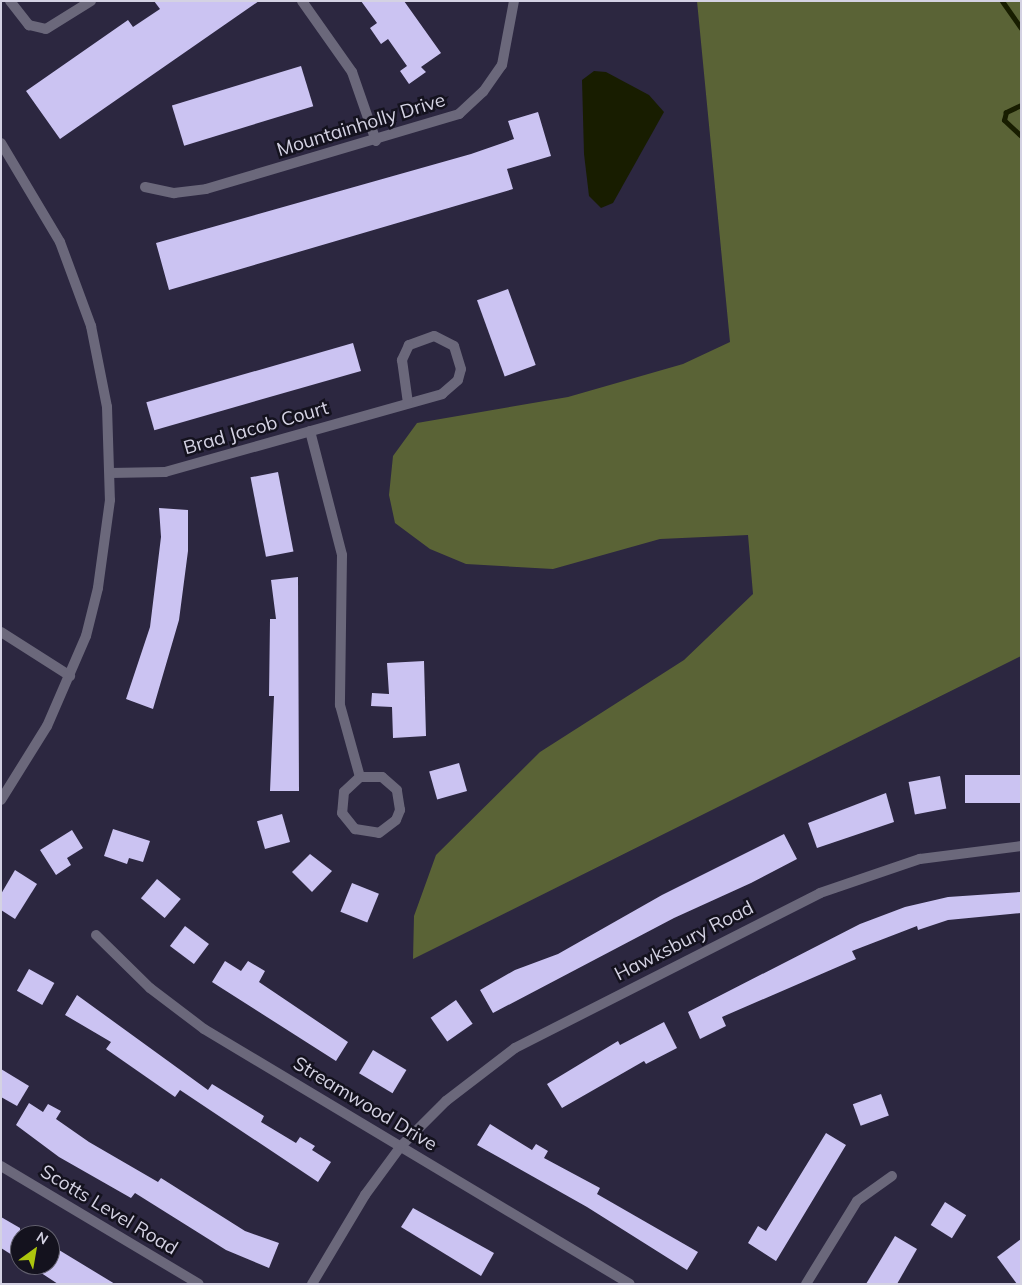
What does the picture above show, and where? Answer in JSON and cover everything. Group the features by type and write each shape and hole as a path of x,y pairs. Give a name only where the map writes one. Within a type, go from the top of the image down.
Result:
{"street":[{"path":"10,1 21,18 37,29 56,26 91,1"},
{"path":"302,1 352,72 376,141"},
{"name":"Mountainholly Drive","path":"145,187 174,193 206,189 442,122 478,98 494,80 508,50 514,1"},
{"path":"1,143 60,242 91,326 107,407 110,473 98,588 70,676 47,726 1,800"},
{"name":"Brad Jacob Court","path":"110,473 165,472 442,394 458,380 461,369 454,346 434,336 409,345 402,360 408,403"},
{"path":"310,431 342,555 340,705 360,777"},
{"path":"1,632 70,676"},
{"path":"360,777 382,777 397,790 400,810 396,820 379,833 355,830 342,813 344,792 360,777"},
{"name":"Hawksbury Road","path":"312,1284 365,1194 401,1146 446,1101 515,1048 820,893 920,859 1021,846"},
{"name":"Streamwood Drive","path":"96,935 150,988 204,1029 630,1284"},
{"name":"Scotts Level Road","path":"1,1166 199,1284"},
{"path":"806,1284 857,1201 892,1176"}],"shaded area":[{"path":"697,1 1021,1 1021,656 413,959 414,916 436,855 540,752 684,660 753,594 748,535 660,539 553,569 466,564 430,549 395,523 389,495 393,456 417,423 568,397 683,364 730,342"},
{"path":"594,71 606,72 649,95 664,112 613,203 601,208 589,196 584,154 582,80"}],"building":[{"path":"154,1 259,1 60,139 26,91 128,20 133,27 160,9"},
{"path":"361,1 404,1 441,53 421,67 426,72 409,84 400,71 407,66 388,39 381,44 370,28 377,23"},
{"path":"301,66 313,106 184,146 172,105"},
{"path":"538,112 551,156 507,169 513,189 169,290 156,243 471,154 514,139 508,121"},
{"path":"508,289 536,365 505,376 477,300"},
{"path":"353,343 361,371 154,430 146,402"},
{"path":"278,472 293,552 266,557 251,477"},
{"path":"159,508 188,510 188,551 179,620 153,709 126,699 150,627 161,537"},
{"path":"298,577 299,791 270,791 274,696 269,696 270,619 276,619 271,580"},
{"path":"424,661 426,736 393,738 392,707 371,706 372,693 389,694 387,663"},
{"path":"459,763 467,791 437,799 429,772"},
{"path":"965,775 1021,775 1021,803 965,803"},
{"path":"940,776 946,808 915,814 909,782"},
{"path":"886,793 894,822 817,848 808,823"},
{"path":"282,814 290,842 265,849 257,821"},
{"path":"113,829 150,841 143,862 129,858 127,864 104,856"},
{"path":"72,830 83,848 67,858 71,865 56,875 40,850"},
{"path":"784,834 797,859 751,883 674,918 493,1013 480,990 515,970 558,954 662,895"},
{"path":"310,854 332,871 312,892 292,872"},
{"path":"15,870 37,884 15,919 1,910 1,894"},
{"path":"157,879 181,899 165,918 141,898"},
{"path":"352,883 379,894 367,923 340,912"},
{"path":"1021,892 1021,913 948,920 918,930 917,926 852,951 856,959 722,1017 726,1026 700,1039 688,1012 860,924 905,907 948,897"},
{"path":"185,926 209,944 194,964 170,946"},
{"path":"225,961 241,971 248,961 265,971 259,982 348,1042 336,1061 212,982"},
{"path":"29,969 54,983 42,1005 17,991"},
{"path":"77,995 208,1090 212,1084 264,1116 261,1122 296,1143 300,1137 315,1146 312,1150 331,1162 318,1182 180,1090 175,1097 106,1049 111,1042 65,1015"},
{"path":"456,1000 473,1024 447,1042 431,1018"},
{"path":"664,1022 677,1048 646,1064 644,1061 562,1108 547,1084 618,1041 620,1045"},
{"path":"373,1050 406,1070 393,1093 359,1073"},
{"path":"1,1069 29,1086 17,1106 1,1097"},
{"path":"881,1094 889,1116 861,1126 853,1104"},
{"path":"29,1103 43,1112 48,1104 61,1111 56,1119 89,1142 158,1182 161,1178 245,1231 279,1243 269,1268 226,1250 135,1193 131,1198 59,1157 16,1125"},
{"path":"490,1124 532,1150 536,1144 548,1151 544,1158 600,1188 597,1194 698,1252 687,1270 587,1207 477,1145"},
{"path":"826,1133 846,1145 776,1261 748,1243 758,1226 766,1231"},
{"path":"945,1202 966,1215 952,1238 931,1225"},
{"path":"413,1208 494,1253 481,1276 401,1227"},
{"path":"1,1217 15,1225 10,1225 10,1254 1,1248"},
{"path":"895,1236 917,1249 897,1284 866,1284"},
{"path":"1021,1239 1021,1284 1017,1284 997,1257"},
{"path":"60,1251 115,1284 58,1284 44,1275 60,1275"}],"waterway":[{"path":"1002,1 1021,28"},
{"path":"1021,105 1006,112 1004,120 1021,136"}]}
